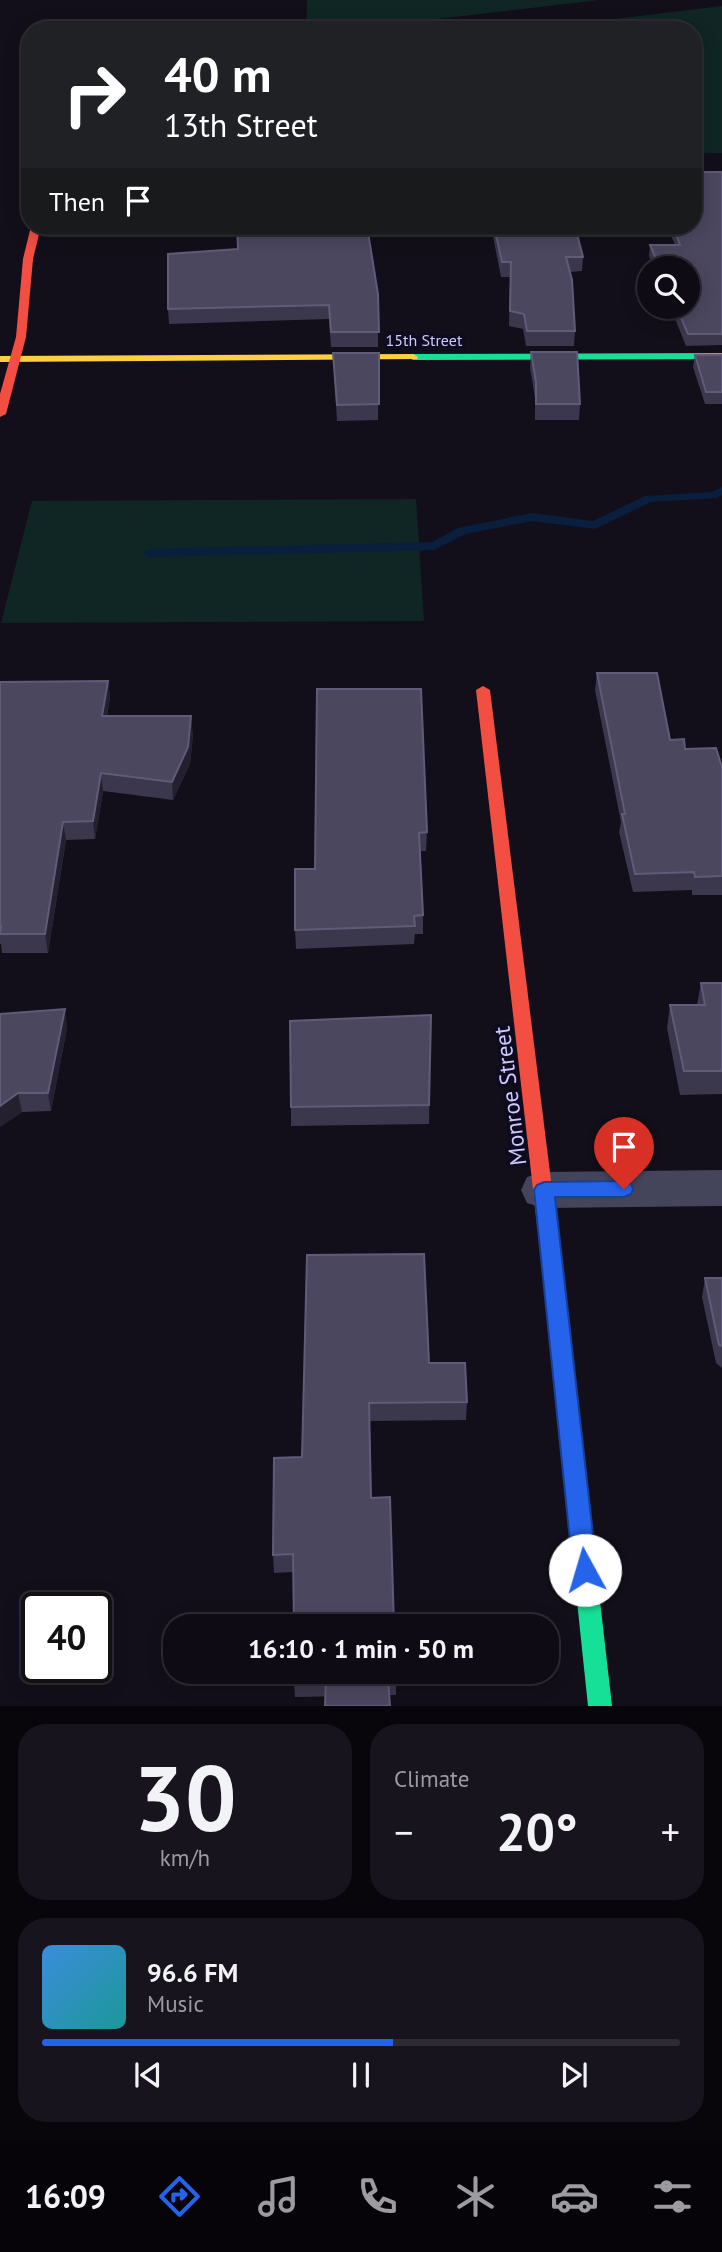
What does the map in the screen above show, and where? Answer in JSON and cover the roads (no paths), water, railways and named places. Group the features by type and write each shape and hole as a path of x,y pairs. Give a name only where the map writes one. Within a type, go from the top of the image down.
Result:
{"street":[{"path":"0,414 8,359 34,235"},
{"name":"15th Street","path":"8,359 722,356"},
{"name":"Monroe Street","path":"483,690 544,1190 600,1706"},
{"path":"544,1190 722,1188"}],"waterway":[{"path":"149,553 434,546 462,531 532,517 595,525 649,499 713,495 722,491"}]}
